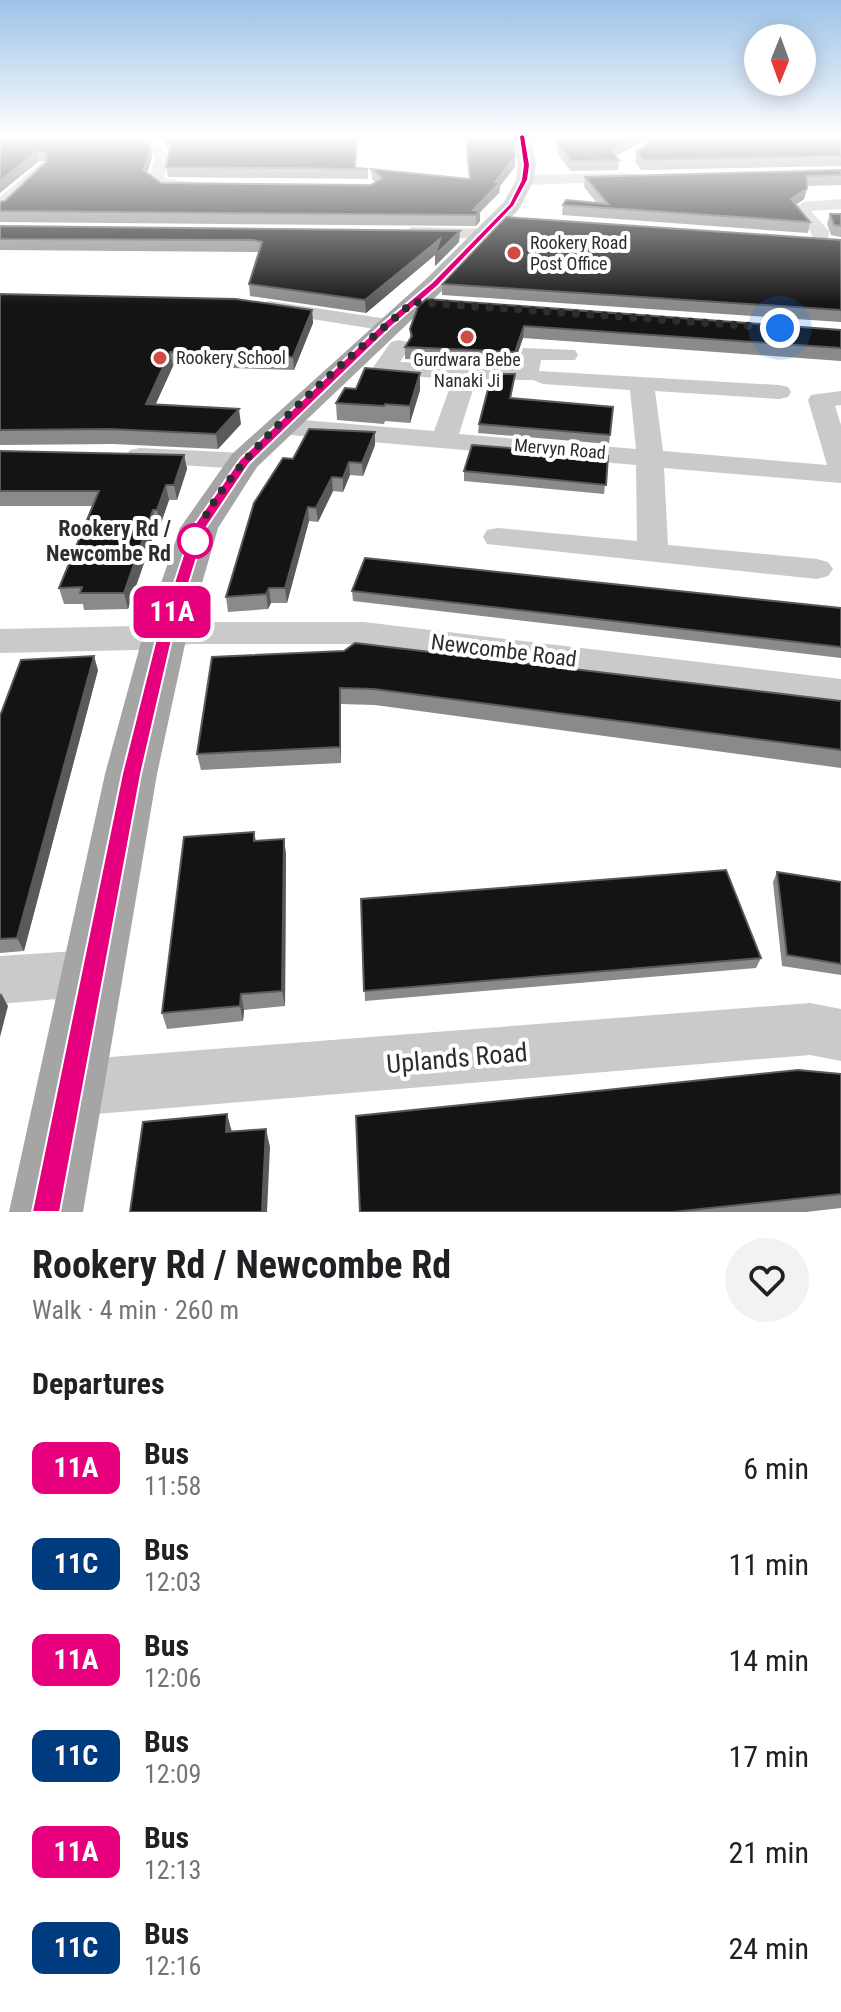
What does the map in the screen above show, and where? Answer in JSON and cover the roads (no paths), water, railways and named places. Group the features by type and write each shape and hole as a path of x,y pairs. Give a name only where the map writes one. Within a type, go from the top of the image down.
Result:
{"main road":[{"path":"46,1212 131,774 165,635 199,528 244,461 279,426 410,320 512,205 518,193"}],"street":[{"path":"841,204 803,207 800,210 820,231 813,242 841,244"},
{"path":"391,232 527,221"},
{"path":"253,305 410,320 384,369 526,375 531,353 567,355"},
{"path":"444,440 467,372"},
{"path":"543,377 779,392"},
{"path":"642,383 650,457 653,553"},
{"path":"841,398 820,400 841,467"},
{"name":"Mervyn Road","path":"279,426 841,475"},
{"path":"113,455 244,461"},
{"path":"498,537 817,569"},
{"name":"Newcombe Road","path":"0,641 364,633 841,692"},
{"path":"0,980 91,973"},
{"name":"Uplands Road","path":"72,1088 810,1029 841,1035"}],"place":[{"name":"Rookery Road Post Office","path":"514,253"},
{"name":"Gurdwara Bebe Nanaki Ji","path":"467,337"},
{"name":"Rookery School","path":"160,358"},
{"name":"Rookery Rd / Newcombe Rd","path":"195,541"}]}
